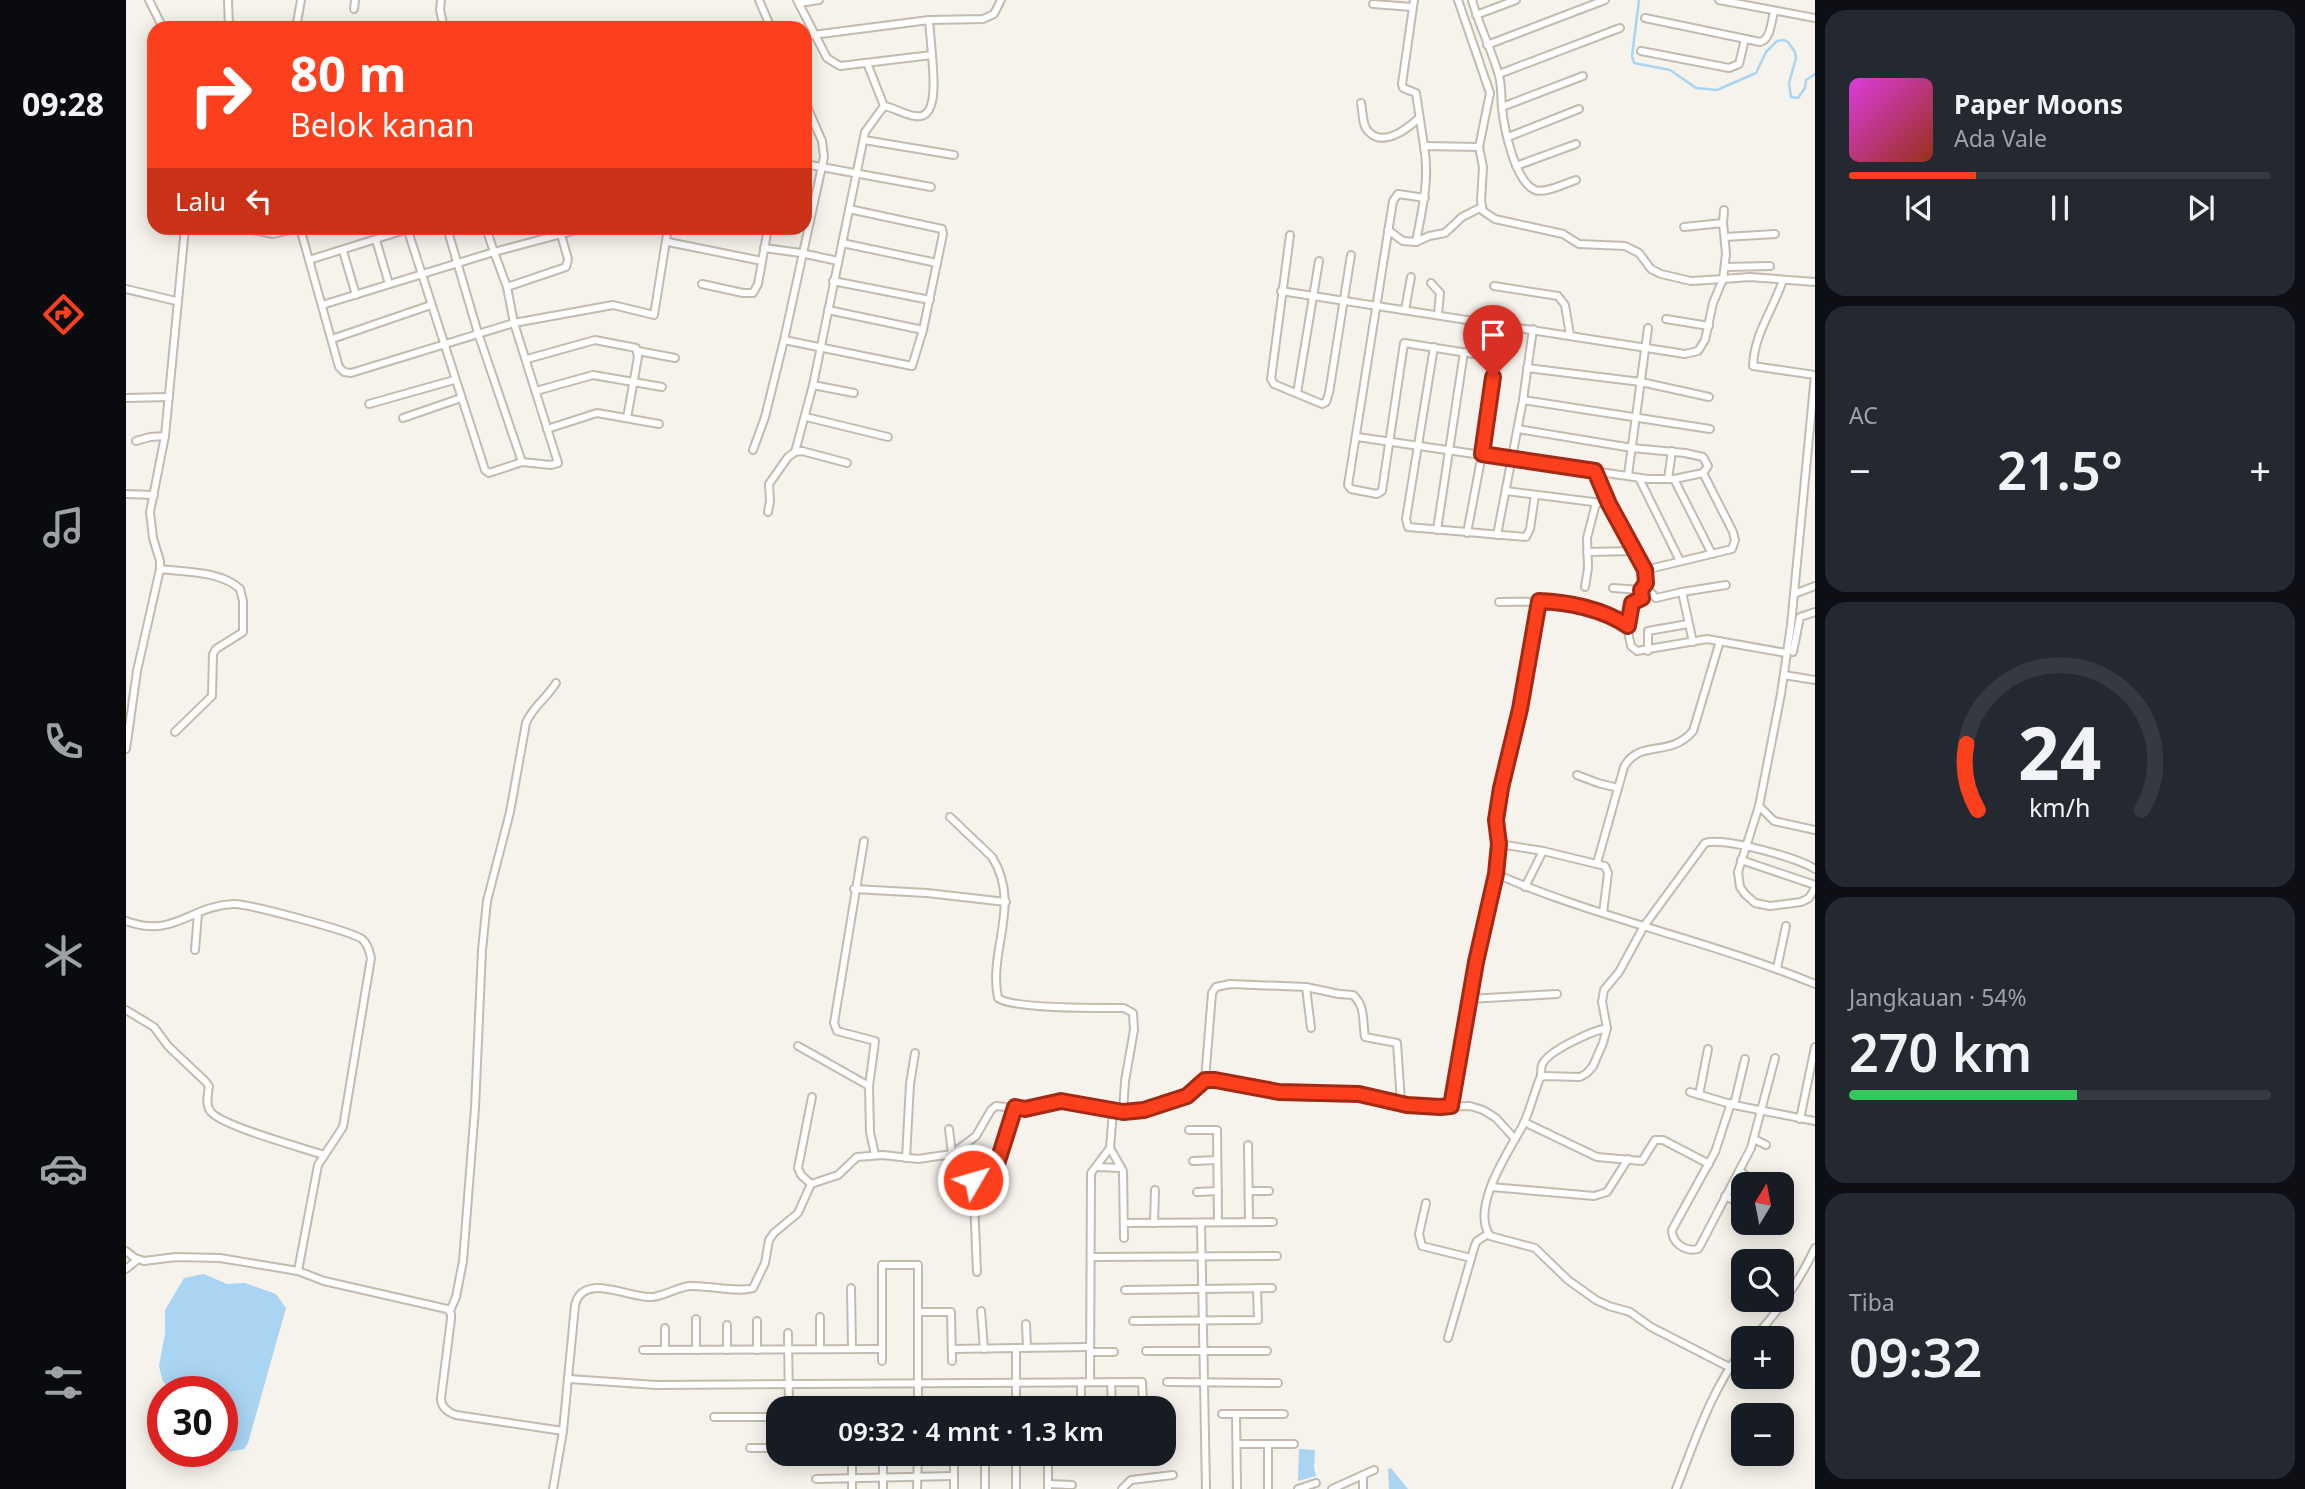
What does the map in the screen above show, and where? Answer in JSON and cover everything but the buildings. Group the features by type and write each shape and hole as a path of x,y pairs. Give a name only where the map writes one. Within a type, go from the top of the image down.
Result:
{"street":[{"path":"149,0 160,21"},
{"path":"228,0 229,21"},
{"path":"297,21 301,0"},
{"path":"354,9 355,0"},
{"path":"442,0 440,10 442,21"},
{"path":"759,0 768,21"},
{"path":"809,21 798,1 819,0"},
{"path":"812,35 929,20 983,19 994,14 1001,0"},
{"path":"1458,0 1490,93 1479,146 1483,167 1482,207 1487,215 1558,232 1579,244 1625,246 1639,253 1651,269 1691,281 1750,276 1815,282"},
{"path":"1472,0 1499,74 1508,137 1523,181 1540,191 1576,180"},
{"path":"1476,15 1516,0"},
{"path":"1487,45 1605,0"},
{"path":"1719,0 1815,19"},
{"path":"1373,4 1413,4 1402,84 1403,88 1416,93 1428,166 1416,242"},
{"path":"1645,18 1759,42 1765,41 1774,12"},
{"path":"867,63 884,106 917,117 927,115 930,111 933,86 929,20"},
{"path":"812,27 827,58 835,65 845,67 932,55"},
{"path":"1499,74 1620,28"},
{"path":"1641,51 1729,68 1739,64 1745,39"},
{"path":"1502,107 1583,76"},
{"path":"1361,103 1366,128 1370,134 1394,137 1419,118"},
{"path":"795,452 806,417 866,129 884,106"},
{"path":"1508,137 1579,109"},
{"path":"812,118 824,146 824,157 812,203"},
{"path":"864,140 954,155"},
{"path":"1517,166 1576,144"},
{"path":"1424,146 1479,146"},
{"path":"812,165 931,187"},
{"path":"1424,198 1398,194 1396,196 1388,230 1349,487 1377,494 1382,491 1401,342 1474,354"},
{"path":"1388,230 1403,241 1416,242 1445,233 1462,217 1482,207"},
{"path":"784,340 909,367 913,363 930,300 942,229 849,208"},
{"path":"1281,291 1692,353 1702,347 1713,303 1723,279 1724,210"},
{"path":"1684,228 1723,223"},
{"path":"1725,237 1775,234"},
{"path":"126,749 138,671 160,569 150,523 165,436 184,235"},
{"path":"301,235 340,367 347,373 514,323 612,305 654,315 668,235"},
{"path":"309,260 389,235"},
{"path":"409,235 454,380 487,472 522,462 551,465 558,463 514,323 507,287 488,235"},
{"path":"449,235 478,333 522,462"},
{"path":"322,305 547,235"},
{"path":"507,287 566,267 568,259 561,235"},
{"path":"702,284 753,293 758,284 766,235"},
{"path":"753,450 765,417 784,340 805,235"},
{"path":"1290,235 1271,379 1274,384 1322,404 1326,402 1351,255"},
{"path":"376,240 389,284"},
{"path":"668,242 762,261"},
{"path":"842,243 937,263"},
{"path":"764,248 838,261"},
{"path":"343,251 356,295"},
{"path":"1297,393 1319,261"},
{"path":"1725,267 1770,266"},
{"path":"1405,310 1411,277"},
{"path":"1783,280 1756,337 1752,364 1755,368 1815,375 1790,652"},
{"path":"833,281 930,300"},
{"path":"1431,283 1440,292 1438,314"},
{"path":"1494,286 1558,296 1565,305 1570,335"},
{"path":"126,289 176,301"},
{"path":"332,339 431,305"},
{"path":"828,310 923,330"},
{"path":"1666,319 1709,326"},
{"path":"1466,533 1482,454 1501,326"},
{"path":"1628,475 1648,328"},
{"path":"1497,535 1518,429 1533,329"},
{"path":"527,359 594,340 675,358"},
{"path":"1434,346 1405,522 1410,528 1526,537 1530,529 1535,495"},
{"path":"627,418 638,351"},
{"path":"1437,530 1464,352"},
{"path":"1527,368 1641,382 1709,397"},
{"path":"536,391 593,375 662,387"},
{"path":"369,404 454,380"},
{"path":"813,385 854,393"},
{"path":"126,398 169,397"},
{"path":"403,418 461,398"},
{"path":"1523,400 1710,429"},
{"path":"547,429 591,413 659,424"},
{"path":"806,417 888,438"},
{"path":"1357,437 1639,478 1671,479 1703,473 1708,466 1703,457 1518,429"},
{"path":"136,441 165,436"},
{"path":"768,512 769,484 788,457 795,452 802,451 847,463"},
{"path":"1672,451 1671,479 1712,554"},
{"path":"1805,469 1815,471"},
{"path":"1595,471 1609,504 1645,570 1642,598 1632,603 1628,626 1633,649 1648,651 1707,639 1790,652"},
{"path":"1645,570 1732,549 1735,537 1703,473"},
{"path":"1639,478 1680,561"},
{"path":"1506,491 1609,504"},
{"path":"126,494 154,495"},
{"path":"1585,587 1587,538 1596,503"},
{"path":"1587,552 1634,551"},
{"path":"160,569 200,573 228,581 240,589 243,601 243,632 216,649 213,654 212,696 175,732"},
{"path":"1613,588 1643,588 1656,598 1726,585"},
{"path":"1794,594 1815,586"},
{"path":"1682,592 1693,642"},
{"path":"1499,602 1539,601 1573,605 1603,613 1628,626"},
{"path":"1451,1106 1469,999 1496,874 1499,844 1496,831 1501,788 1520,709 1539,601"},
{"path":"1741,860 1815,887 1810,898 1801,902 1760,905 1750,899 1740,887 1738,872 1741,860 1748,846 1759,806 1784,675 1800,617 1815,612"},
{"path":"1648,651 1648,631 1688,624"},
{"path":"1597,863 1624,767 1632,755 1673,747 1693,731 1720,641"},
{"path":"1784,675 1815,680"},
{"path":"556,683 550,694 531,711 526,723 510,812 487,901 463,1261 456,1297 450,1311 452,1319 441,1398 445,1409 456,1415 563,1431"},
{"path":"1577,775 1618,788"},
{"path":"1759,806 1774,821 1815,830"},
{"path":"950,817 996,864 1006,902 996,986 998,998 1001,1001 1038,1005 1124,1008 1133,1013 1134,1030 1125,1081 1123,1112"},
{"path":"864,841 834,1023 837,1031 875,1041 869,1086 870,1132 875,1155"},
{"path":"1541,1077 1580,1077 1587,1073 1603,1043 1607,1028 1602,1002 1604,990 1619,972 1644,926 1706,843 1716,841 1748,846 1815,869"},
{"path":"1499,844 1605,866 1608,870 1603,913"},
{"path":"1525,887 1543,851"},
{"path":"1496,874 1573,905 1777,968 1815,984"},
{"path":"854,889 927,893 1006,902"},
{"path":"126,921 158,928 222,905 258,906 348,933 365,941 369,949 371,958 343,1127 318,1165 298,1271"},
{"path":"195,950 198,913"},
{"path":"1777,968 1786,926"},
{"path":"1205,1080 1213,989 1224,984 1306,987 1353,995 1361,1003 1365,1037 1398,1043 1401,1102"},
{"path":"1306,987 1311,1028"},
{"path":"1469,999 1557,994"},
{"path":"126,1010 154,1027 168,1046 205,1081 209,1086 209,1111 213,1115 239,1128 324,1155"},
{"path":"1607,1028 1590,1033 1548,1057 1542,1064 1541,1077 1524,1122 1491,1186 1485,1223 1488,1234 1493,1238 1535,1248 1568,1280 1596,1300 1630,1312 1651,1327 1729,1367"},
{"path":"798,1046 869,1086"},
{"path":"1800,1119 1815,1047"},
{"path":"1699,1095 1708,1049"},
{"path":"906,1158 910,1084 915,1053"},
{"path":"1745,1059 1722,1135 1672,1230 1677,1244 1692,1250 1698,1249 1754,1139 1775,1059"},
{"path":"553,1489 563,1431 577,1298 584,1291 596,1288 655,1297 689,1286 727,1287 742,1291 753,1288 765,1263 769,1240 798,1213 811,1184 838,1175 857,1157 896,1155 906,1158 934,1158 952,1154 976,1136 993,1108 1025,1109 1061,1101 1123,1112 1162,1106 1187,1096 1205,1080 1279,1092 1359,1094 1422,1106 1471,1106 1496,1118 1515,1139"},
{"path":"1690,1092 1732,1104 1815,1121"},
{"path":"811,1097 798,1168 811,1184"},
{"path":"977,1272 973,1176 997,1164 1015,1107"},
{"path":"1090,1382 1091,1173 1110,1148 1113,1111"},
{"path":"1524,1122 1597,1157 1642,1161 1655,1140 1663,1140 1709,1164"},
{"path":"949,1129 952,1154"},
{"path":"1189,1130 1217,1130 1218,1222"},
{"path":"1754,1139 1766,1145"},
{"path":"1248,1145 1249,1222"},
{"path":"1110,1148 1123,1171 1124,1238"},
{"path":"1491,1186 1594,1196 1608,1192 1628,1159"},
{"path":"1193,1161 1217,1160"},
{"path":"1096,1167 1121,1168"},
{"path":"1154,1223 1155,1190"},
{"path":"1197,1192 1218,1191"},
{"path":"1248,1191 1269,1191"},
{"path":"1725,1196 1731,1199"},
{"path":"1426,1203 1419,1234 1422,1246 1471,1258"},
{"path":"1124,1223 1273,1222"},
{"path":"1201,1223 1206,1489"},
{"path":"1448,1338 1477,1241 1488,1234"},
{"path":"1764,1326 1783,1304 1815,1248"},
{"path":"126,1251 137,1260 220,1258 298,1271 324,1281 450,1311"},
{"path":"1091,1257 1277,1256"},
{"path":"126,1269 137,1260"},
{"path":"882,1362 882,1265 918,1265 918,1396"},
{"path":"851,1288 852,1349"},
{"path":"1125,1290 1272,1288"},
{"path":"1133,1321 1258,1320 1257,1289"},
{"path":"981,1311 984,1349"},
{"path":"918,1312 951,1312 952,1361"},
{"path":"820,1317 820,1349"},
{"path":"696,1319 696,1350"},
{"path":"757,1321 757,1350"},
{"path":"1026,1324 1027,1348"},
{"path":"727,1325 727,1350"},
{"path":"665,1328 665,1350"},
{"path":"788,1333 789,1396"},
{"path":"1016,1348 1016,1396"},
{"path":"951,1349 1027,1348 1114,1352"},
{"path":"643,1350 882,1349"},
{"path":"1146,1351 1267,1352"},
{"path":"1676,1489 1712,1401 1731,1364"},
{"path":"569,1379 656,1385 1142,1382 1143,1396"},
{"path":"1081,1382 1081,1396"},
{"path":"1111,1382 1112,1396"},
{"path":"1167,1382 1278,1383"},
{"path":"1222,1414 1284,1414"},
{"path":"1236,1414 1237,1489"},
{"path":"714,1418 766,1417"},
{"path":"1237,1444 1294,1444"},
{"path":"1268,1444 1268,1489"},
{"path":"750,1448 766,1448"},
{"path":"852,1466 852,1489"},
{"path":"883,1466 883,1489"},
{"path":"917,1466 917,1489"},
{"path":"953,1466 954,1489"},
{"path":"985,1466 985,1489"},
{"path":"1016,1466 1016,1489"},
{"path":"1048,1466 1048,1487 1072,1485"},
{"path":"1332,1489 1374,1470"},
{"path":"1122,1489 1131,1480 1173,1475"},
{"path":"1363,1475 1363,1489"},
{"path":"816,1479 953,1476"},
{"path":"1298,1489 1316,1483"}],"water":[{"path":"204,1274 227,1284 245,1283 276,1294 286,1308 248,1443 244,1449 238,1450 238,1376 161,1376 159,1366 165,1333 165,1310 184,1278"},
{"path":"1299,1449 1315,1450 1316,1476 1298,1481"},
{"path":"1391,1468 1408,1489 1389,1489 1388,1469"}],"waterway":[{"path":"1639,0 1632,56 1634,63 1670,70 1696,88 1717,90 1756,73 1766,52 1777,41 1784,40 1795,52 1796,58 1789,83 1791,97 1798,98 1805,88 1806,80 1815,74"}],"route":[{"path":"973,1180 975,1173 993,1168 997,1164 1015,1107 1025,1109 1061,1101 1123,1112 1144,1110 1187,1096 1205,1080 1279,1092 1359,1094 1407,1105 1451,1106 1476,962 1496,874 1499,844 1496,820 1501,788 1520,709 1539,601 1573,605 1603,613 1628,626 1632,603 1642,598 1641,590 1646,583 1645,570 1609,504 1595,471 1482,454 1493,377"}]}
